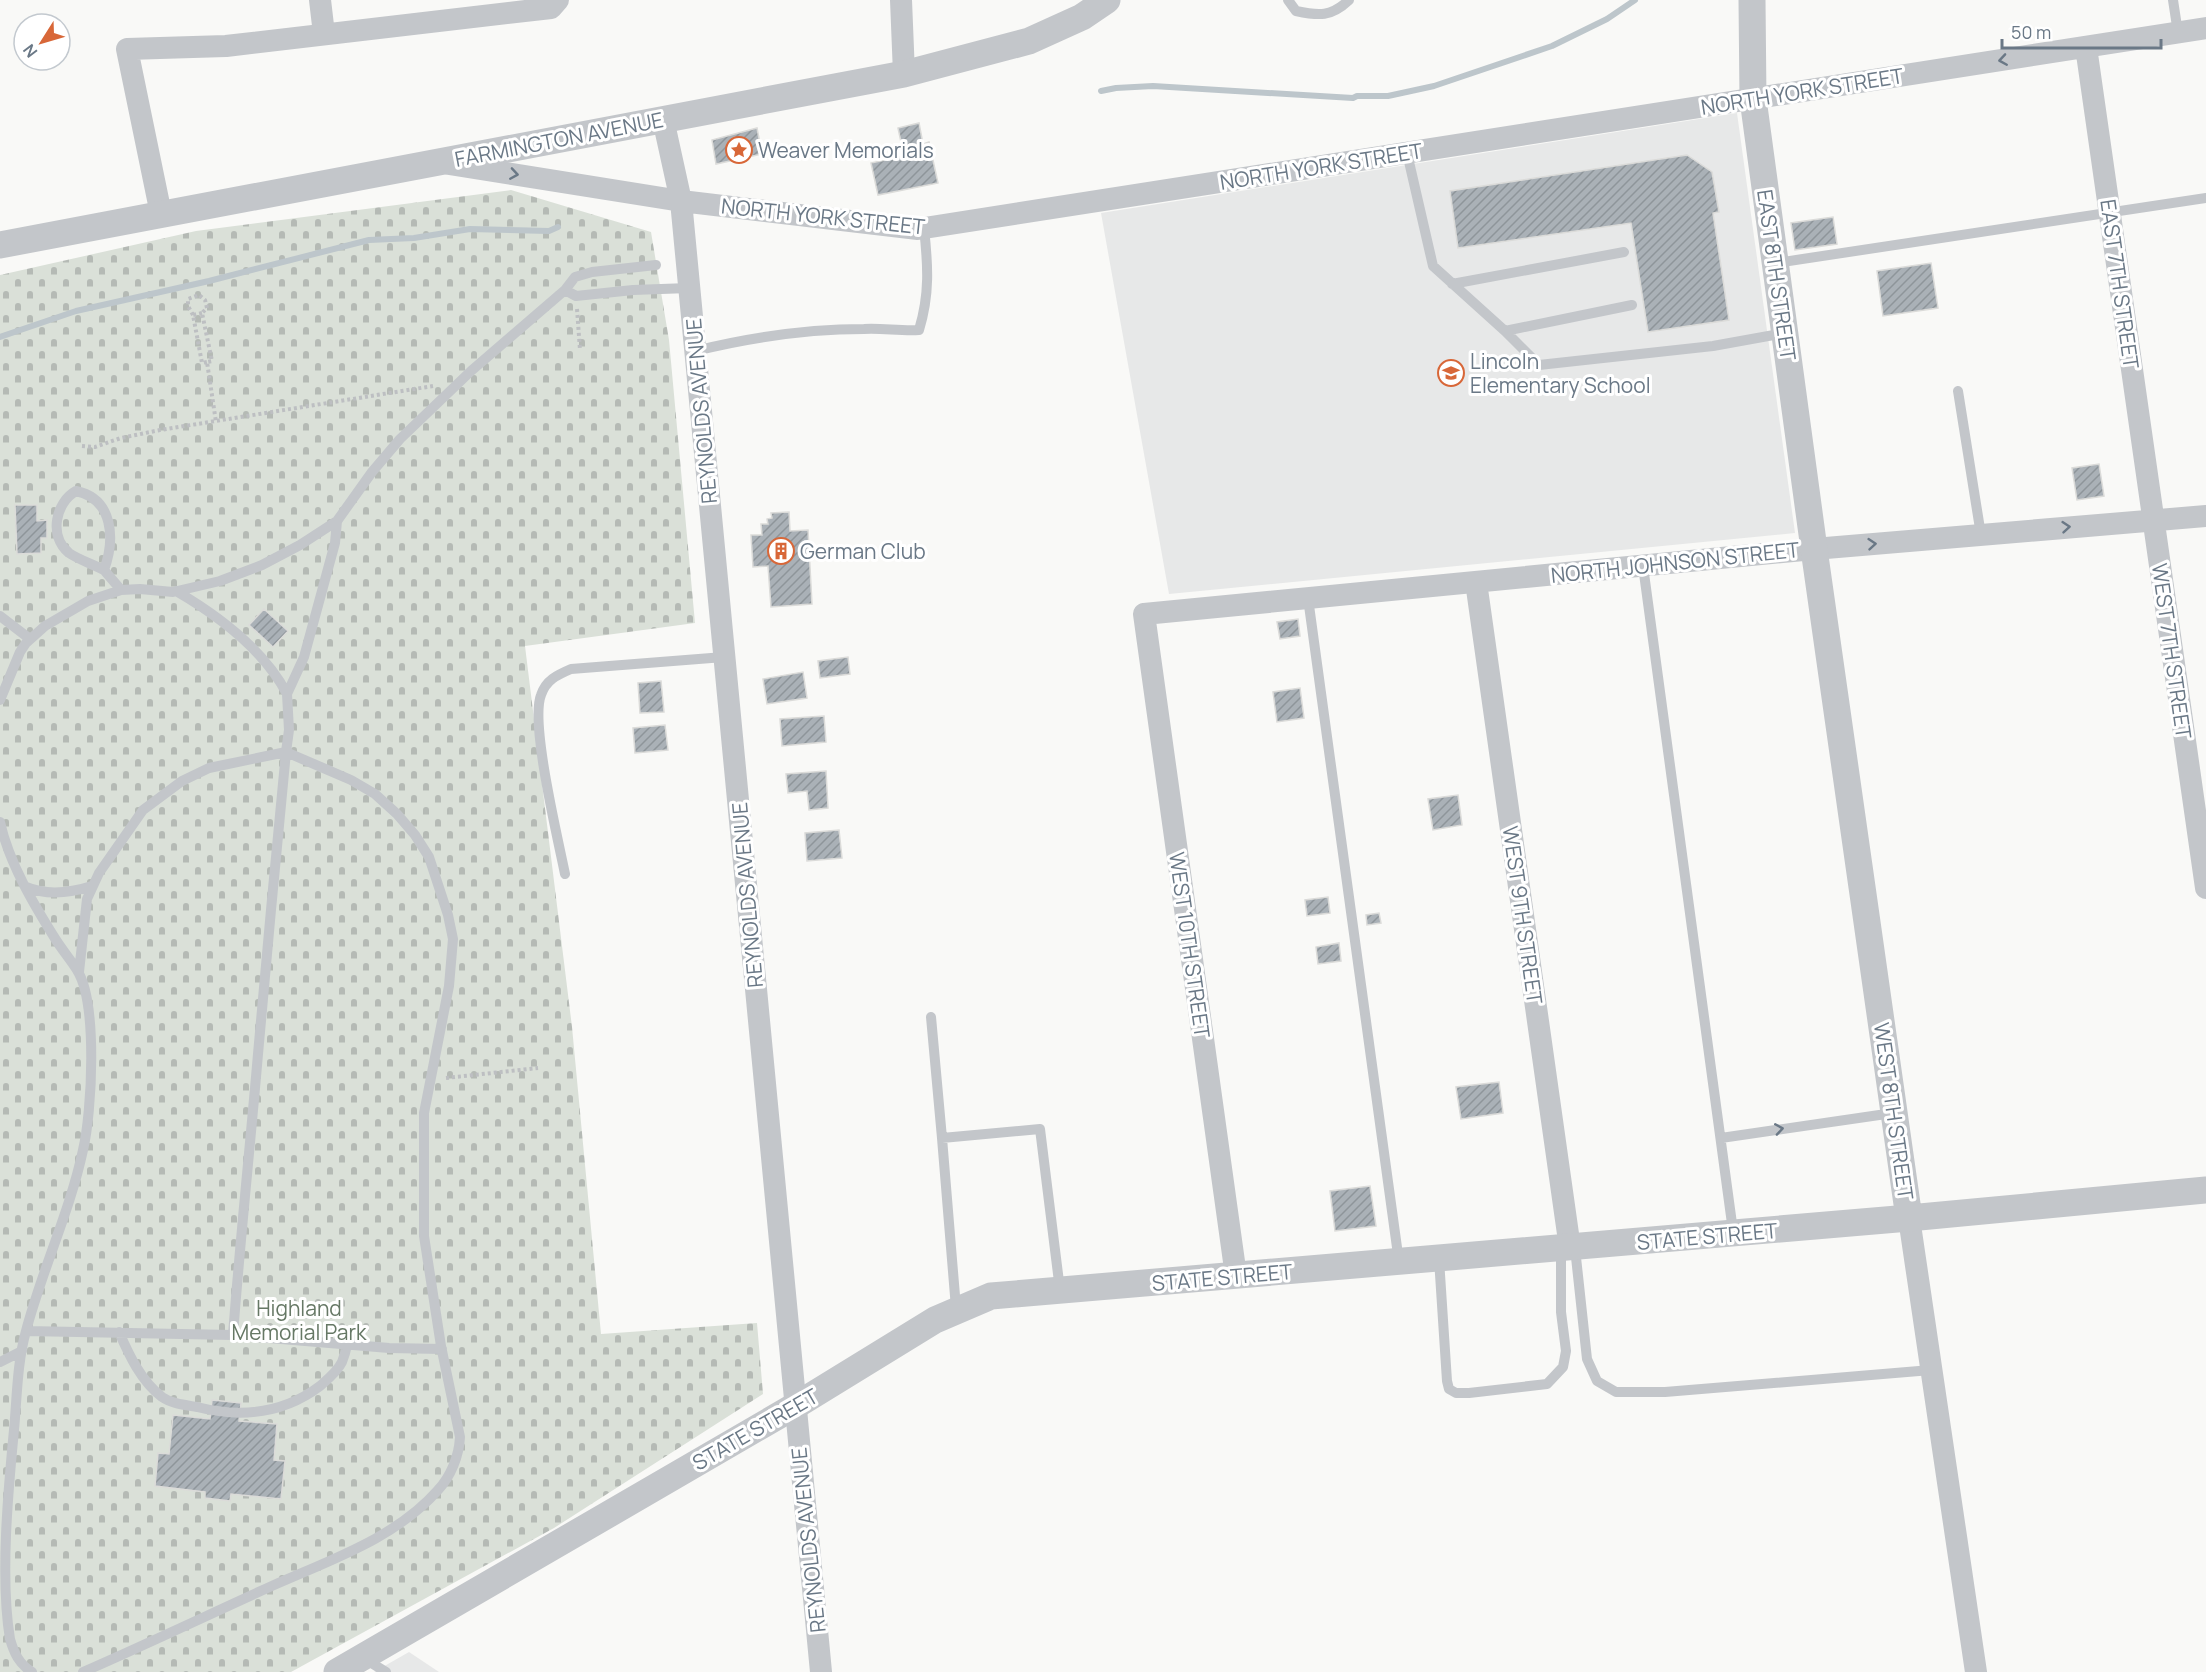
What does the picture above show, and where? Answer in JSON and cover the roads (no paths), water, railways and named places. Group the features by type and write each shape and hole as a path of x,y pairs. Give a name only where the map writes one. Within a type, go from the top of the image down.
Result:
{"street":[{"path":"320,0 324,34"},
{"path":"161,214 127,49 226,46 551,8 558,0"},
{"path":"901,0 904,74"},
{"name":"FARMINGTON AVENUE","path":"0,245 904,74 1029,41 1082,17 1107,0"},
{"name":"EAST 8TH STREET","path":"1752,0 1753,99 1814,549"},
{"name":"NORTH YORK STREET","path":"436,162 918,229 2206,28"},
{"name":"EAST 7TH STREET","path":"2086,47 2154,520"},
{"name":"REYNOLDS AVENUE","path":"663,119 680,195 821,1672"},
{"name":"NORTH JOHNSON STREET","path":"1144,614 1814,549 2206,516"},
{"name":"WEST 7TH STREET","path":"2154,520 2206,888"},
{"name":"WEST 8TH STREET","path":"1814,549 1976,1672"},
{"name":"WEST 9TH STREET","path":"1476,582 1568,1248"},
{"name":"WEST 10TH STREET","path":"1144,614 1236,1276"},
{"name":"STATE STREET","path":"336,1672 795,1406 934,1320 991,1296 1734,1234 2206,1190"}],"lane":[{"path":"1288,0 1296,11 1318,16 1341,8 1349,0"},
{"path":"2173,0 2178,33"},
{"path":"1407,153 1433,266 1539,365 1713,346 1785,333"},
{"path":"1775,263 2206,198"},
{"path":"695,351 748,338 799,332 866,328 919,330 926,306 928,260 924,228"},
{"path":"1452,284 1624,252"},
{"path":"0,700 20,652 30,639 45,626 88,601 121,590 176,591 201,587 242,574 300,545 337,521 386,454 463,379 565,290 575,277 592,272 656,265"},
{"path":"565,290 576,296 633,290 689,288"},
{"path":"1505,331 1632,305"},
{"path":"1958,391 1981,535"},
{"path":"104,570 108,558 110,534 108,522 103,509 91,495 76,491 68,496 61,506 57,515 57,533 67,552 104,570 121,590"},
{"path":"287,694 304,657 335,543 337,521"},
{"path":"1643,566 1734,1234"},
{"path":"176,591 193,601 245,641 280,680 287,694 289,730 272,883 233,1335"},
{"path":"1308,598 1399,1262"},
{"path":"0,616 30,639"},
{"path":"565,874 539,732 540,696 552,677 571,669 724,657"},
{"path":"32,1672 23,1666 10,1639 7,1620 4,1570 8,1496 22,1351 26,1331 79,1169 88,1124 90,1038 86,999 79,972 87,899 127,831 143,810 157,798 182,781 209,768 286,752 351,780 375,794 397,814 415,835 429,857 448,915 453,939 449,986 424,1113 424,1236 459,1447 447,1478 423,1505 399,1523 348,1552 83,1672"},
{"path":"0,822 26,887 56,940 79,972"},
{"path":"26,887 50,894 93,886"},
{"path":"931,1017 956,1311"},
{"path":"1721,1138 1894,1112"},
{"path":"942,1138 1040,1129 1060,1291"},
{"path":"1439,1259 1447,1381 1449,1389 1456,1393 1469,1393 1547,1384 1563,1367 1566,1351 1561,1312 1568,1248"},
{"path":"1568,1248 1587,1359 1597,1381 1616,1392 1665,1392 1931,1370"},
{"path":"26,1331 233,1335 389,1348 442,1348"},
{"path":"119,1332 140,1373 163,1397 177,1404 214,1411 251,1412 272,1410 292,1404 329,1378 341,1363 348,1345"},
{"path":"0,1362 22,1351"},
{"path":"362,1657 386,1672"}],"waterway":[{"path":"1101,91 1153,86 1353,98 1388,96 1434,86 1552,46 1607,19 1635,0"},
{"path":"0,337 76,311 209,281 369,240 414,238 470,229 549,231 558,227"}],"place":[{"name":"Weaver Memorials","path":"739,150"},
{"name":"Lincoln Elementary School","path":"1451,373"},
{"name":"German Club","path":"781,551"}],"park label":[{"name":"Highland Memorial Park","path":"299,1320"}]}
